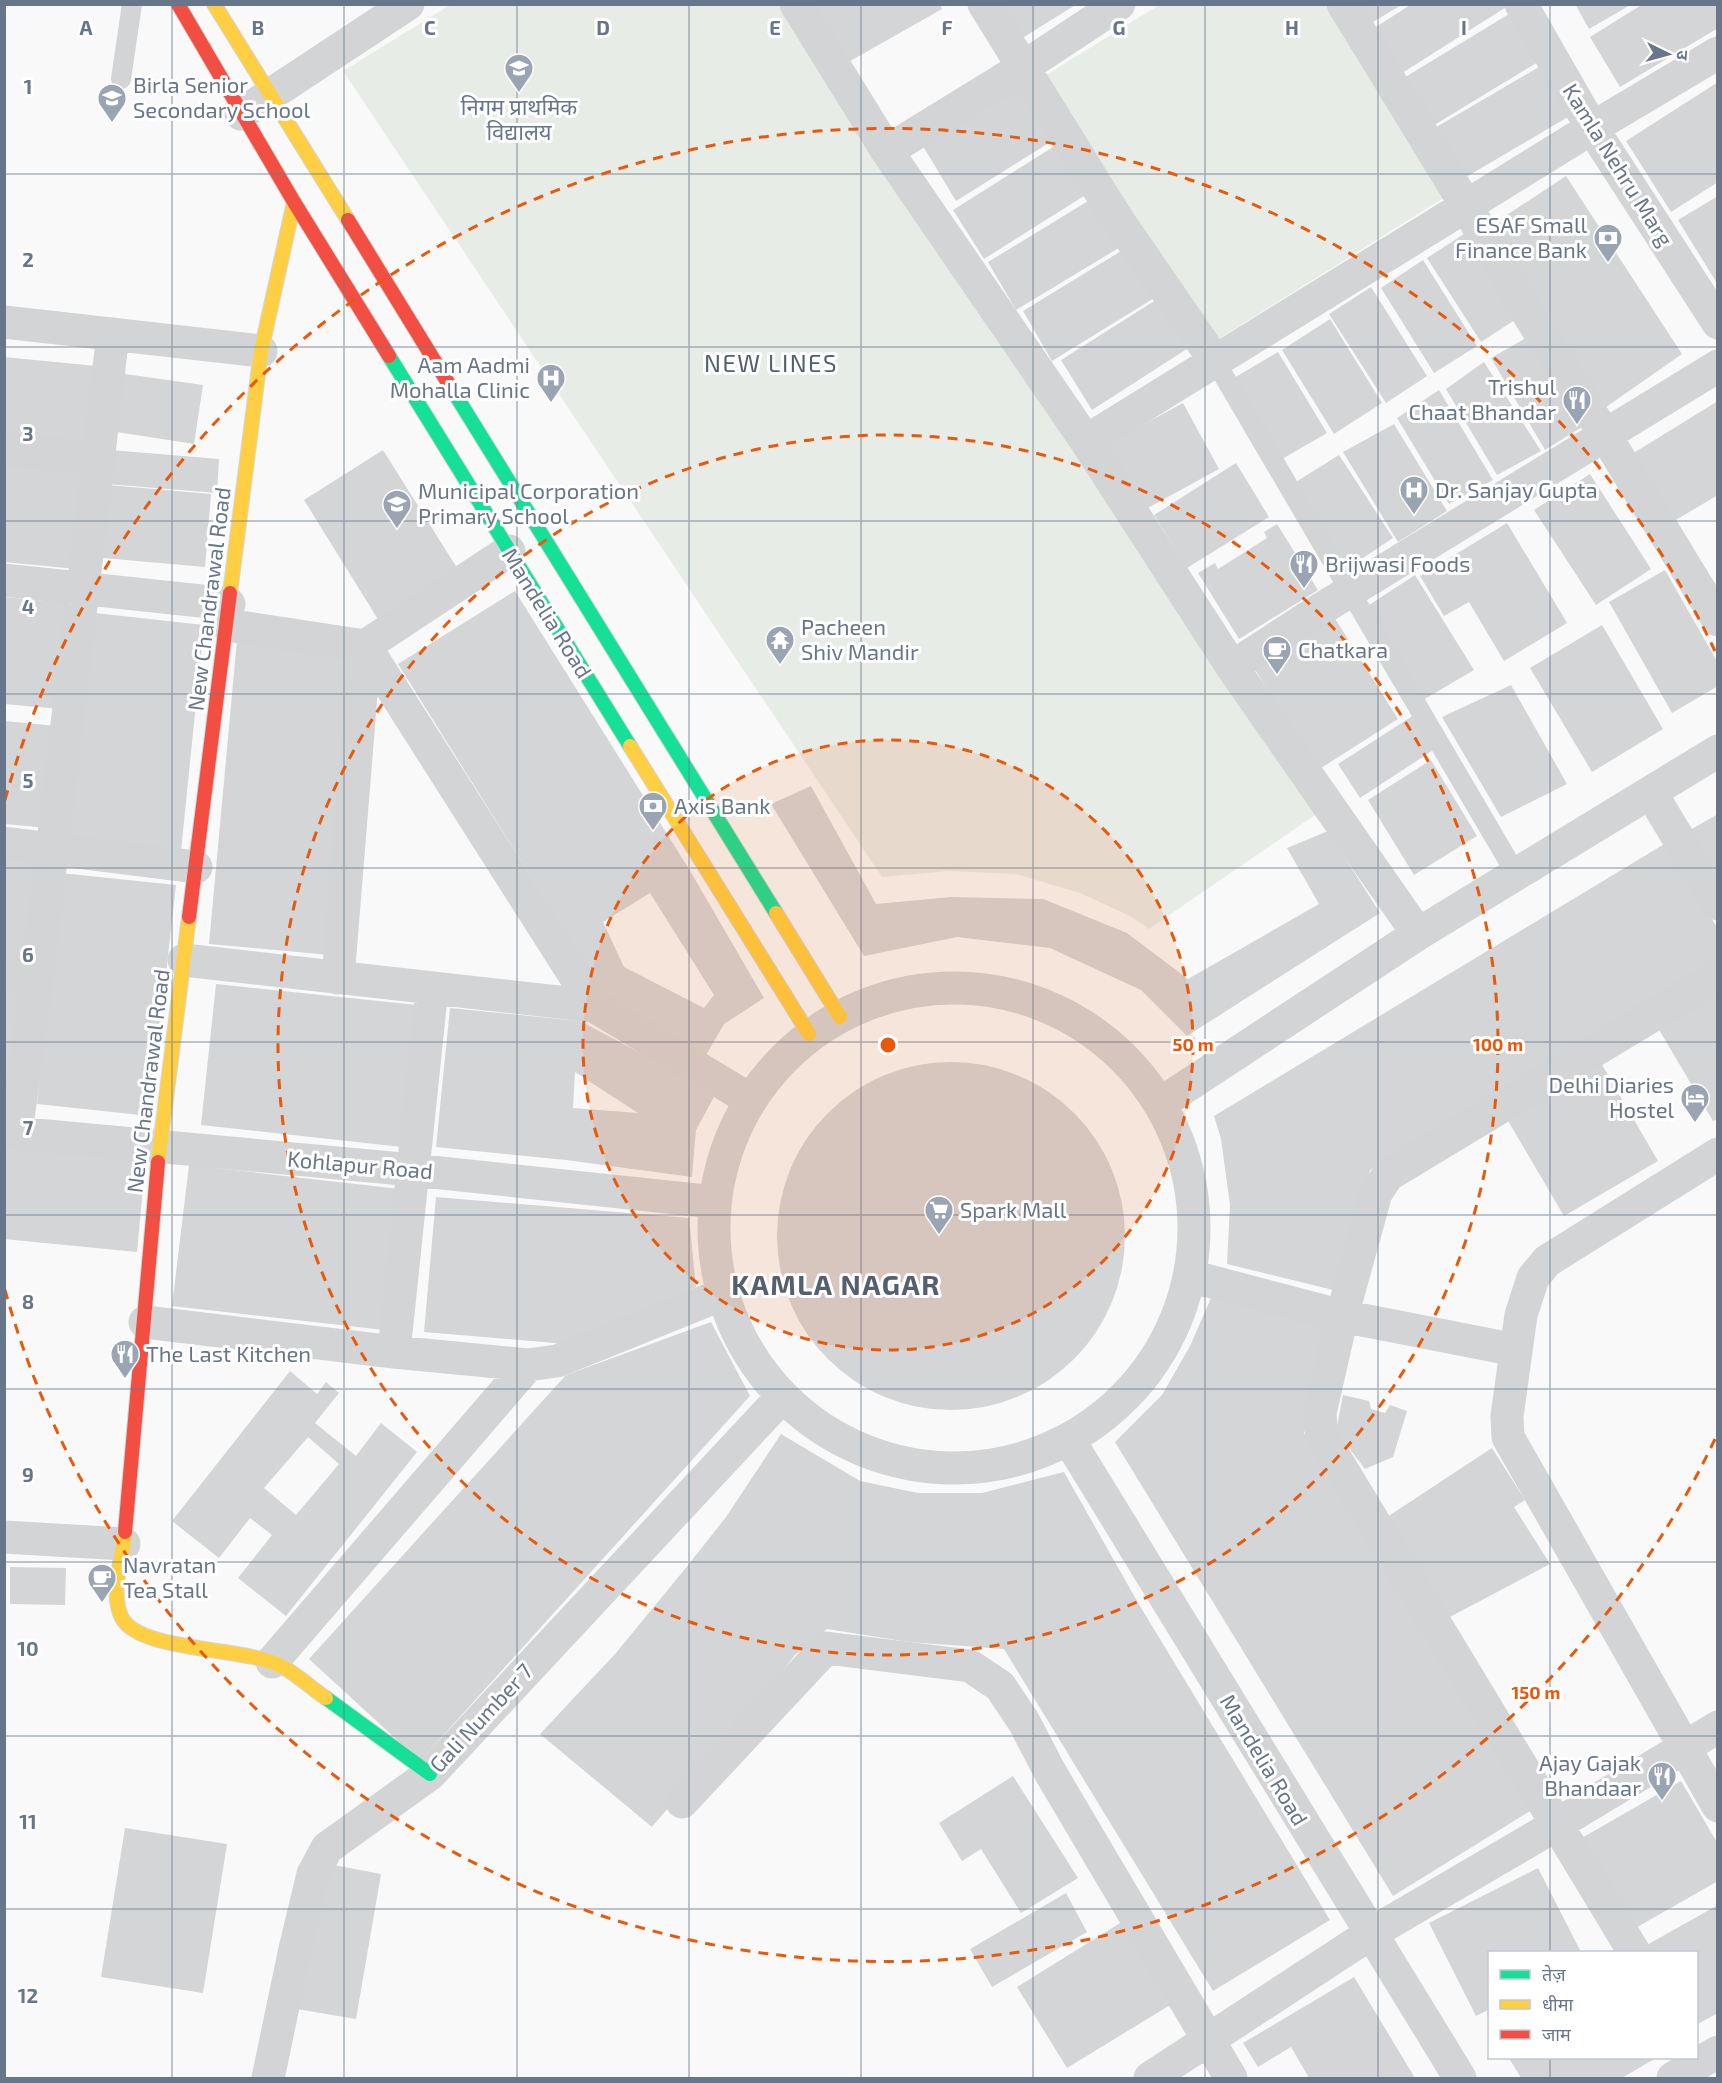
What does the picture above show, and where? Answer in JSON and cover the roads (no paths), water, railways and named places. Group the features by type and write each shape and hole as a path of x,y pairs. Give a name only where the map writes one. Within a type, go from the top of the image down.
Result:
{"street":[{"name":"Mandelia Road","path":"178,4 294,202 809,1034"},
{"name":"Mandelia Road","path":"214,4 840,1017"},
{"path":"241,114 408,4"},
{"path":"796,4 887,151 1086,441 1232,667 1418,934"},
{"path":"984,4 1116,217 1215,361"},
{"path":"887,151 1022,68 1119,4"},
{"path":"1343,4 1467,207 1530,318 1605,435 1718,620"},
{"name":"Kamla Nehru Marg","path":"1521,4 1592,128 1718,323"},
{"path":"1086,441 1592,128 1718,53"},
{"name":"New Chandrawal Road","path":"294,202 261,351 159,1146 124,1545 117,1579 121,1614 126,1624 138,1634 259,1658 281,1666 430,1774"},
{"path":"4,321 261,351"},
{"path":"10,1133 37,979 113,334"},
{"path":"1232,667 1718,366"},
{"path":"4,449 98,459"},
{"path":"365,646 509,551"},
{"path":"4,580 83,587 228,614 365,646 594,1006"},
{"path":"338,978 365,646"},
{"path":"1161,1103 1418,934 1718,751"},
{"path":"1651,793 1718,904"},
{"path":"4,843 196,867"},
{"path":"184,960 594,1006 751,1100"},
{"path":"4,975 37,979"},
{"path":"1633,1951 1326,1443 1321,1430 1320,1413 1342,1316 1376,1193 1388,1175 1718,976"},
{"path":"949,986 991,989 1032,999 1070,1016 1106,1040 1136,1069 1161,1103 1177,1135 1194,1204 1194,1240 1190,1276 1178,1316 1159,1354 1134,1387 1104,1416 1069,1440 1028,1457 986,1467 940,1468 897,1462 855,1447 816,1425 782,1397 757,1366 737,1332 723,1294 714,1233 715,1202 724,1159 740,1118 764,1081 809,1034 866,1003 906,991 949,986"},
{"path":"394,1352 432,988"},
{"name":"Kohlapur Road","path":"10,1133 413,1170 715,1202"},
{"path":"1718,1154 1548,1261 1533,1278 1521,1315 1507,1416 1508,1437 1718,1806"},
{"path":"1190,1276 1342,1316 1516,1350"},
{"path":"145,1322 394,1352 528,1365 565,1358 723,1294"},
{"path":"272,1662 528,1365"},
{"name":"Gali Number 7","path":"268,2079 308,1896 314,1874 327,1848 430,1774 782,1397"},
{"name":"Mandelia Road","path":"1069,1440 1460,2079"},
{"path":"4,1537 124,1545"},
{"path":"682,1802 826,1648 970,1666 1000,1686 1024,1722 1050,1772 1231,2079"},
{"path":"1150,2079 1370,1934 1556,1826 1718,1727"},
{"path":"1673,2079 1706,2062"}],"lane":[{"path":"121,79 132,4"},
{"path":"1215,361 1516,874"}],"place":[{"name":"निगम प्राथमिक विद्यालय","path":"519,94"},
{"name":"Birla Senior Secondary School","path":"112,124"},
{"name":"ESAF Small Finance Bank","path":"1608,264"},
{"name":"Aam Aadmi Mohalla Clinic","path":"551,404"},
{"name":"Trishul Chaat Bhandar","path":"1577,426"},
{"name":"Dr. Sanjay Gupta","path":"1414,516"},
{"name":"Municipal Corporation Primary School","path":"397,530"},
{"name":"Brijwasi Foods","path":"1304,590"},
{"name":"Pacheen Shiv Mandir","path":"780,666"},
{"name":"Chatkara","path":"1277,676"},
{"name":"Axis Bank","path":"653,832"},
{"name":"Delhi Diaries Hostel","path":"1695,1124"},
{"name":"Spark Mall","path":"939,1236"},
{"name":"The Last Kitchen","path":"125,1380"},
{"name":"Navratan Tea Stall","path":"102,1604"},
{"name":"Ajay Gajak Bhandaar","path":"1662,1802"}],"district":[{"name":"NEW LINES","path":"771,364"},
{"name":"KAMLA NAGAR","path":"836,1285"}]}
